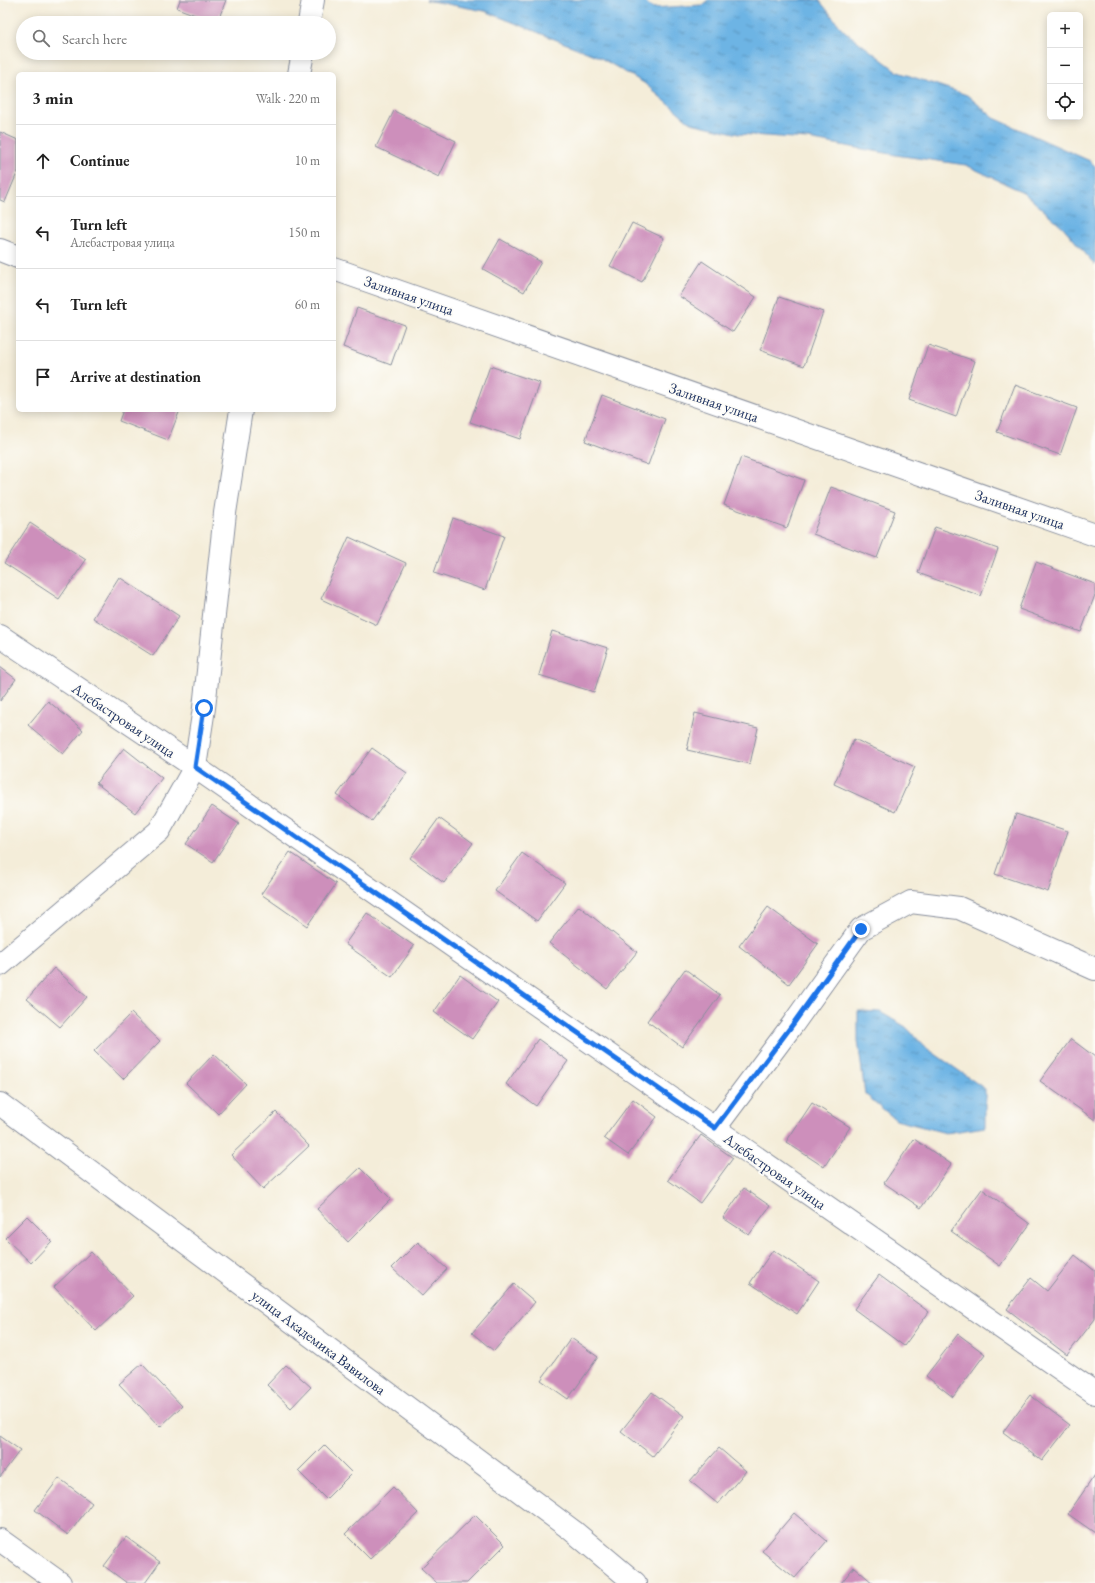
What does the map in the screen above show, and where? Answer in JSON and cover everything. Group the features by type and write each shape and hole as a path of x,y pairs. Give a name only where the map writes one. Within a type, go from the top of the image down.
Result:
{"street":[{"path":"310,16 313,0"},
{"path":"299,72 302,60"},
{"path":"0,250 16,256"},
{"name":"Заливная улица","path":"336,270 1095,535"},
{"path":"0,966 159,831 195,767 204,708 225,513 241,412"},
{"name":"Алебастровая улица","path":"0,636 195,767 1095,1393"},
{"path":"715,1128 793,1024 861,929 910,902 959,908 1095,970"},
{"name":"улица Академика Вавилова","path":"0,1104 573,1531 635,1583"},
{"path":"0,1540 60,1583"}],"water":[{"path":"426,0 642,0 653,8 702,5 708,0 819,0 843,30 898,72 967,95 994,118 1090,161 1095,166 1095,265 1063,227 1023,192 966,165 896,155 808,139 739,134 691,123 644,83 599,57 485,11"},
{"path":"858,1011 880,1012 906,1027 925,1047 985,1089 985,1127 946,1133 896,1120 865,1094 858,1041"}],"building":[{"path":"180,0 226,0 220,16 198,16 177,8"},
{"path":"394,111 456,141 439,177 376,147"},
{"path":"0,132 16,139 16,176 5,202 0,200"},
{"path":"632,223 664,238 642,282 610,266"},
{"path":"500,239 541,262 524,292 483,269"},
{"path":"702,261 756,297 733,332 679,296"},
{"path":"779,297 823,312 804,366 760,350"},
{"path":"357,308 405,325 391,365 343,347"},
{"path":"928,345 975,361 956,417 909,400"},
{"path":"490,366 540,383 520,439 470,422"},
{"path":"1015,385 1077,408 1060,455 997,432"},
{"path":"602,395 665,419 648,465 585,441"},
{"path":"122,412 179,412 168,440 119,421"},
{"path":"741,457 804,480 787,528 724,505"},
{"path":"831,487 895,511 877,558 813,534"},
{"path":"453,518 504,536 485,590 434,573"},
{"path":"30,523 86,560 59,599 4,563"},
{"path":"935,527 998,549 981,596 918,573"},
{"path":"349,537 406,563 377,625 321,599"},
{"path":"1036,562 1095,584 1095,595 1081,632 1019,609"},
{"path":"119,577 179,616 153,656 93,618"},
{"path":"552,631 608,648 594,692 539,675"},
{"path":"0,667 16,679 0,701"},
{"path":"48,701 83,730 63,754 28,725"},
{"path":"695,713 758,728 750,764 687,750"},
{"path":"854,739 915,767 895,812 834,784"},
{"path":"124,748 162,778 135,813 96,783"},
{"path":"372,748 407,773 372,821 337,795"},
{"path":"212,806 239,824 213,862 186,844"},
{"path":"1016,814 1068,831 1048,892 995,874"},
{"path":"439,818 473,843 444,883 410,858"},
{"path":"290,852 336,884 307,926 261,894"},
{"path":"522,853 565,883 537,921 495,891"},
{"path":"579,906 637,952 607,989 549,943"},
{"path":"768,907 818,944 789,984 739,946"},
{"path":"367,913 414,946 392,977 345,944"},
{"path":"54,968 87,997 60,1027 27,999"},
{"path":"685,969 720,995 682,1047 647,1021"},
{"path":"460,975 498,1002 472,1039 434,1012"},
{"path":"131,1013 160,1041 123,1079 94,1051"},
{"path":"538,1039 568,1061 536,1106 506,1084"},
{"path":"1071,1039 1095,1057 1095,1120 1040,1081"},
{"path":"214,1054 246,1084 218,1114 186,1083"},
{"path":"633,1099 657,1117 628,1155 604,1138"},
{"path":"812,1103 850,1127 824,1167 786,1142"},
{"path":"276,1112 309,1146 263,1189 231,1155"},
{"path":"701,1135 733,1158 700,1203 668,1180"},
{"path":"914,1139 951,1164 921,1208 884,1183"},
{"path":"360,1168 391,1199 348,1242 317,1209"},
{"path":"744,1188 770,1206 749,1235 723,1218"},
{"path":"982,1189 1030,1224 1000,1266 951,1231"},
{"path":"27,1216 52,1241 31,1263 5,1238"},
{"path":"418,1242 447,1269 422,1296 392,1268"},
{"path":"773,1250 819,1281 797,1314 750,1283"},
{"path":"91,1252 133,1296 96,1331 54,1287"},
{"path":"1075,1255 1095,1271 1095,1319 1067,1355 1007,1309 1031,1278 1047,1291"},
{"path":"879,1275 929,1312 904,1346 854,1309"},
{"path":"514,1284 535,1302 494,1351 472,1333"},
{"path":"958,1334 985,1354 953,1397 926,1376"},
{"path":"571,1338 598,1357 568,1399 541,1380"},
{"path":"142,1364 182,1406 160,1427 119,1384"},
{"path":"286,1365 311,1387 291,1408 267,1385"},
{"path":"652,1392 684,1416 653,1456 621,1431"},
{"path":"1030,1395 1070,1425 1042,1461 1003,1432"},
{"path":"0,1436 20,1450 0,1477"},
{"path":"324,1445 352,1473 326,1499 298,1471"},
{"path":"719,1448 746,1471 718,1504 690,1481"},
{"path":"1095,1475 1095,1533 1068,1514"},
{"path":"59,1478 92,1503 68,1535 35,1510"},
{"path":"393,1487 418,1513 370,1559 345,1534"},
{"path":"794,1513 827,1541 795,1578 762,1551"},
{"path":"475,1515 505,1545 467,1583 437,1583 421,1568"},
{"path":"126,1537 160,1562 145,1583 127,1583 104,1566"},
{"path":"854,1567 873,1583 841,1583"}],"route":[{"path":"204,708 195,767 715,1128 793,1024 861,929"}]}
